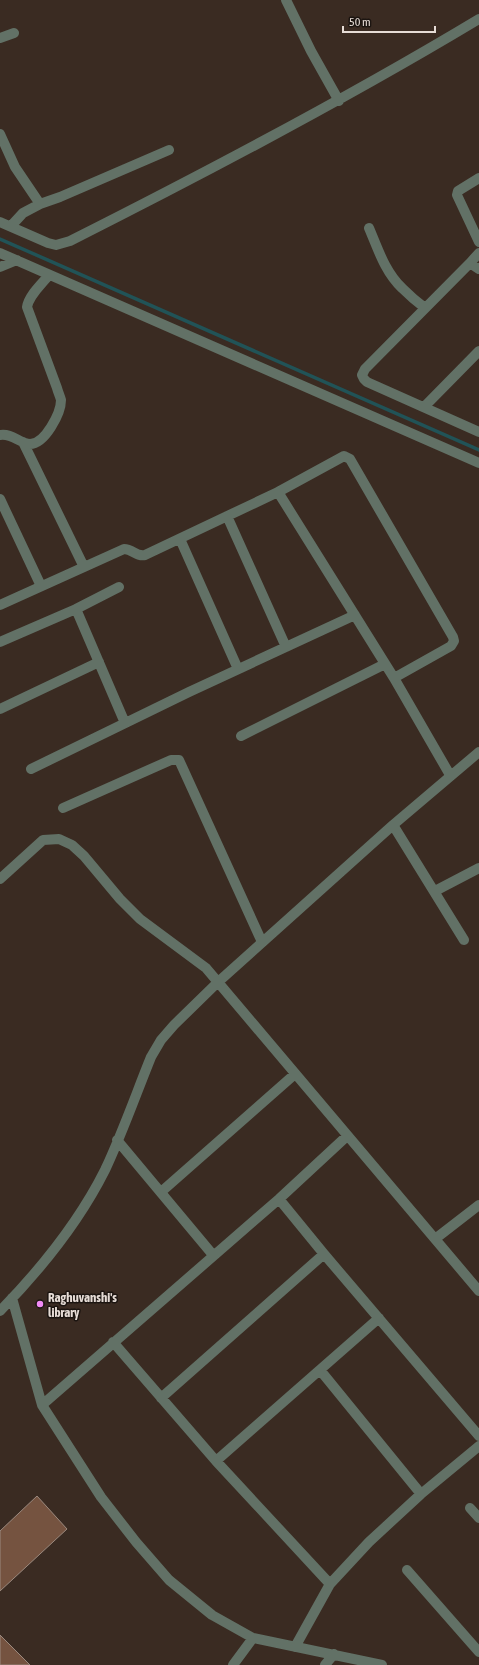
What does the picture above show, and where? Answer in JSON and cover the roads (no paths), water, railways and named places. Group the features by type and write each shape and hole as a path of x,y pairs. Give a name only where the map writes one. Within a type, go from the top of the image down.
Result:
{"street":[{"path":"286,0 311,51 339,101"},
{"path":"3,224 56,245 70,241 194,179 339,101 399,67 479,18"},
{"path":"0,38 14,33"},
{"path":"0,134 15,167 40,204"},
{"path":"3,224 40,204 60,197 169,150"},
{"path":"479,178 458,191 457,195 479,242"},
{"path":"369,228 383,261 392,276 401,288 425,308"},
{"path":"0,253 479,463"},
{"path":"479,253 365,369 362,375 367,382 479,432"},
{"path":"0,267 17,260"},
{"path":"470,263 479,269"},
{"path":"0,435 11,436 30,444 38,442 55,420 60,409 61,400 27,307 31,297 49,275"},
{"path":"424,407 479,351"},
{"path":"23,442 84,567"},
{"path":"0,605 124,549 129,549 136,554 143,556 278,492 344,456 350,459 421,579 454,641 451,646 394,678"},
{"path":"278,492 394,678 450,775"},
{"path":"0,499 41,586"},
{"path":"228,516 286,647"},
{"path":"180,539 238,669"},
{"path":"0,642 76,609 119,587"},
{"path":"76,609 125,723"},
{"path":"31,769 354,615"},
{"path":"0,709 99,662"},
{"path":"241,736 385,664"},
{"path":"0,1311 53,1249 83,1207 105,1170 151,1058 161,1040 217,983 262,942 450,775 479,752"},
{"path":"63,808 171,760 179,760 262,942"},
{"path":"393,825 464,940"},
{"path":"0,879 43,840 59,839 72,845 84,856 120,899 140,919 161,936 196,959 206,968 217,983 479,1291"},
{"path":"435,891 479,868"},
{"path":"161,1192 295,1074"},
{"path":"42,1405 279,1199 347,1136"},
{"path":"117,1140 213,1255"},
{"path":"279,1199 479,1436"},
{"path":"435,1239 479,1205"},
{"path":"161,1398 324,1254"},
{"path":"12,1298 42,1405 101,1497 136,1542 169,1580 212,1615 253,1638 382,1665"},
{"path":"216,1461 379,1318"},
{"path":"113,1342 216,1461 330,1584"},
{"path":"320,1370 421,1494"},
{"path":"295,1647 330,1584 369,1542 421,1494 479,1446"},
{"path":"470,1508 479,1518"},
{"path":"408,1570 479,1652"},
{"path":"233,1665 253,1638"},
{"path":"325,1665 334,1654"}],"waterway":[{"path":"0,239 479,450"}],"place":[{"name":"Raghuvanshi's library","path":"40,1304"}]}
